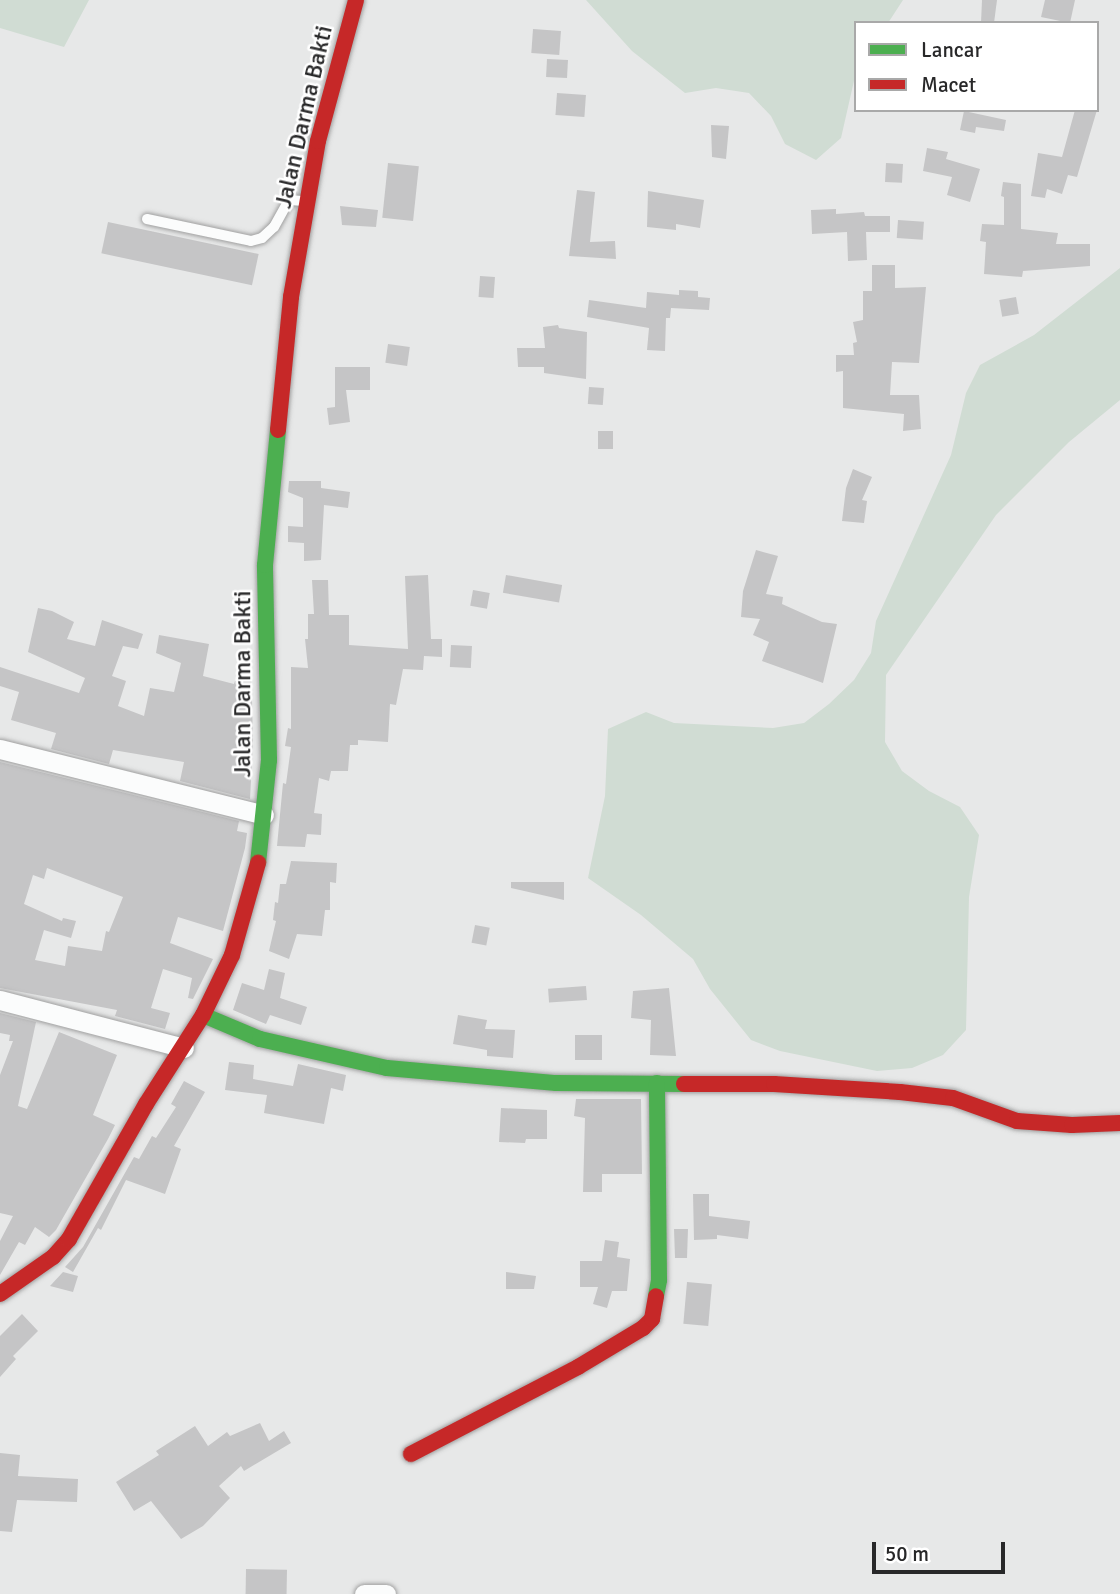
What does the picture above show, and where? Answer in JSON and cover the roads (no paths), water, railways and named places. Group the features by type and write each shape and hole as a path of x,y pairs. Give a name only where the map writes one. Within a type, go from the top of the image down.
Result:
{"street":[{"name":"Jalan Darma Bakti","path":"0,1294 53,1257 69,1239 146,1104 203,1015 240,934 261,850 264,815 269,746 266,543 291,297 306,201 327,103 356,0"},
{"path":"0,749 264,815"},
{"path":"0,1000 184,1048"},
{"path":"203,1015 260,1040 387,1068 556,1083 774,1084 900,1091 953,1098 1017,1121 1072,1125 1120,1123"},
{"path":"411,1454 578,1367 643,1328 652,1319 656,1310 659,1280 657,1083"},
{"path":"364,1594 386,1594"}],"lane":[{"path":"147,219 251,240 262,239 274,227 289,200 306,201"}]}
